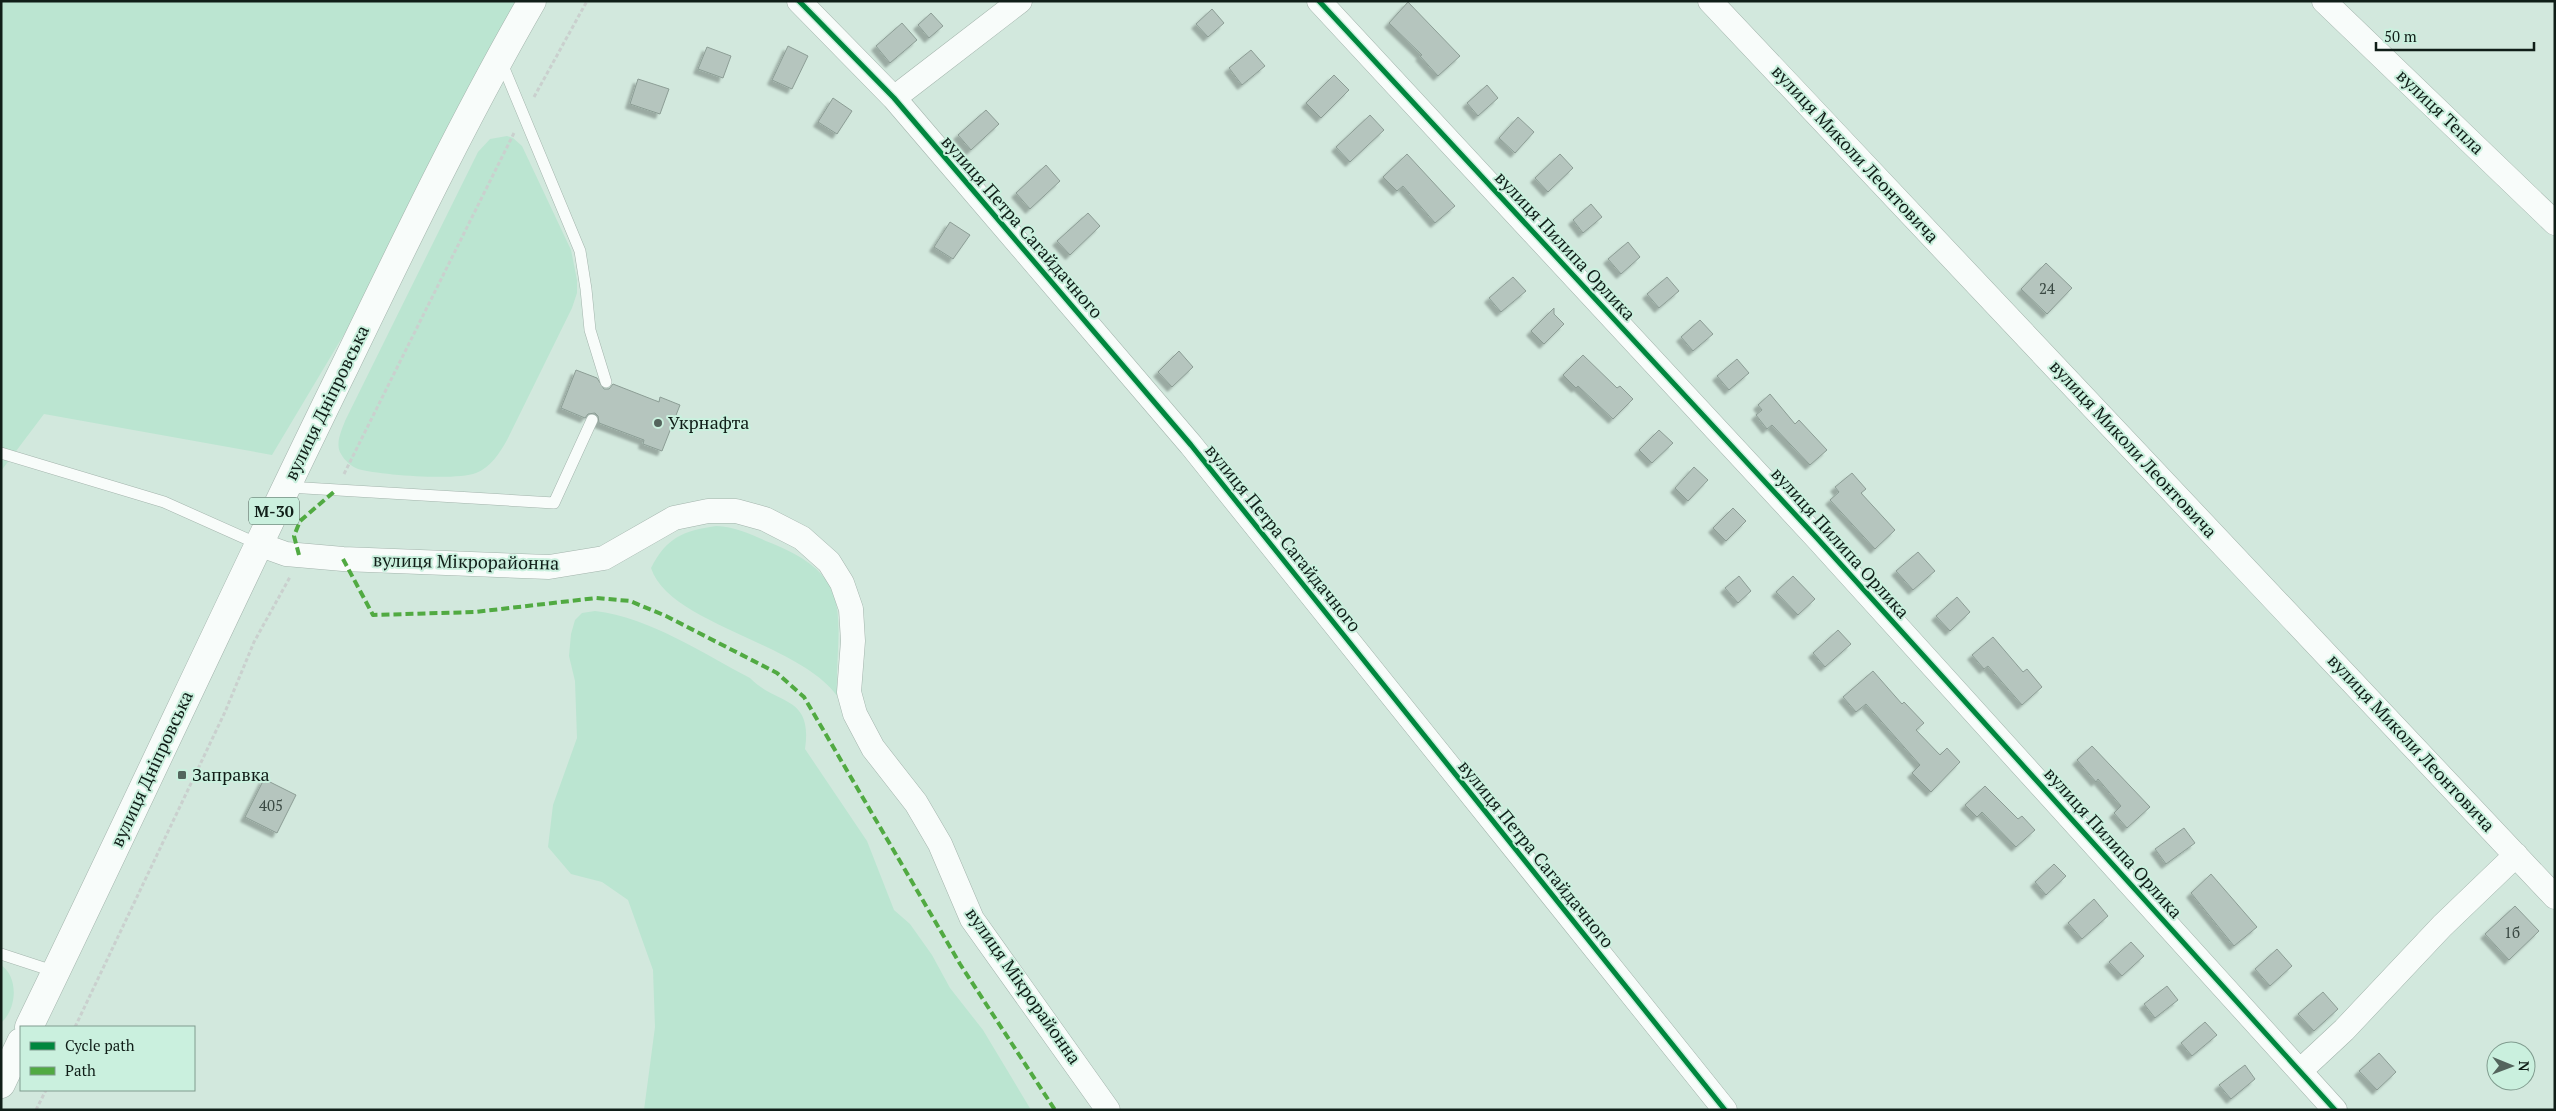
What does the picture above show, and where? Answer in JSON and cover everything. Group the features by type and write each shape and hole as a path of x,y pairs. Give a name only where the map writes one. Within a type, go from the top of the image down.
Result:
{"highway":[{"name":"вулиця Дніпровська","path":"29,1026 258,544 401,251 500,58 532,1"},
{"path":"4,1072 20,1044"}],"street":[{"name":"вулиця Петра Сагайдачного","path":"799,1 894,98 1191,445 1725,1110"},
{"path":"894,98 1020,1"},
{"name":"вулиця Пилипа Орлика","path":"1319,1 1816,537 2336,1110"},
{"name":"вулиця Миколи Леонтовича","path":"1710,1 2555,897"},
{"name":"вулиця Тепла","path":"2324,1 2555,222"},
{"name":"вулиця Мікрорайонна","path":"258,544 286,554 343,560 549,567 604,558 674,518 708,511 736,512 765,519 802,538 829,562 842,583 852,609 853,641 849,692 855,714 873,748 916,804 940,844 972,919 1108,1110"},
{"path":"2300,1071 2344,1030 2442,926 2516,855"}],"lane":[{"path":"500,58 580,251 590,330 606,382"},
{"path":"286,487 554,504 592,420"},
{"path":"1,452 164,502 258,544"},
{"path":"1,954 56,972"}],"path":[{"path":"336,490 523,115 587,1"},
{"path":"75,1026 225,712 254,642 287,583 299,555"},
{"path":"36,1110 46,1091"}],"green space":[{"path":"1,1 543,1 272,455 44,414 1,471"},
{"path":"507,136 513,138 522,146 571,250 577,280 577,293 572,308 507,440 490,464 476,473 452,477 399,475 358,469 346,461 339,450 339,438 345,421 478,152 490,139"},
{"path":"716,526 744,532 799,556 818,571 830,586 836,604 838,623 837,696 819,678 795,662 708,619 682,604 663,587 651,568 663,549 670,542 685,533"},
{"path":"595,611 636,621 675,637 750,678 760,687 791,703 798,710 804,719 806,731 805,749 867,841 894,910 910,924 932,955 950,988 983,1030 1031,1110 644,1110 655,1027 653,970 628,900 602,882 571,874 548,847 553,805 577,738 575,681 569,656 571,634 575,620 582,613"},
{"path":"1,965 11,977 14,993 10,1010 1,1023"}],"building":[{"path":"1408,2 1460,56 1438,76 1420,56 1422,55 1389,23"},
{"path":"1212,9 1224,23 1208,37 1196,24"},
{"path":"931,13 943,26 929,38 918,25"},
{"path":"902,23 917,40 890,63 876,46"},
{"path":"788,46 808,56 792,89 772,80"},
{"path":"707,47 731,56 723,78 698,69"},
{"path":"1251,50 1265,66 1242,85 1229,68"},
{"path":"1334,75 1349,90 1321,118 1306,103"},
{"path":"638,79 669,89 660,114 630,104"},
{"path":"1487,85 1498,98 1478,116 1467,103"},
{"path":"833,98 852,111 837,134 818,122"},
{"path":"986,110 999,124 971,150 958,135"},
{"path":"1370,115 1384,130 1350,162 1336,147"},
{"path":"1518,117 1534,132 1515,153 1499,138"},
{"path":"1407,154 1455,206 1435,223 1403,186 1397,191 1383,177"},
{"path":"1560,154 1573,168 1548,192 1535,178"},
{"path":"1046,165 1060,181 1030,209 1016,193"},
{"path":"1591,204 1602,217 1583,233 1573,220"},
{"path":"1088,213 1100,226 1070,255 1057,241"},
{"path":"950,222 970,235 953,259 934,247"},
{"path":"1628,242 1640,257 1621,274 1608,259"},
{"path":"2046,263 2072,288 2047,314 2021,289"},
{"path":"1513,277 1526,291 1501,312 1489,298"},
{"path":"1667,277 1679,291 1659,308 1647,294"},
{"path":"1554,308 1554,314 1564,324 1544,344 1531,331"},
{"path":"1700,320 1713,334 1693,351 1681,337"},
{"path":"1179,351 1193,367 1172,387 1158,372"},
{"path":"1583,355 1617,388 1620,386 1633,399 1613,419 1578,386 1576,388 1563,375"},
{"path":"1737,359 1749,373 1729,390 1717,376"},
{"path":"576,370 597,378 604,389 609,389 613,384 659,402 660,397 680,405 662,451 643,444 644,440 599,423 598,416 595,413 588,414 585,418 561,408"},
{"path":"1770,394 1795,424 1799,420 1827,450 1810,465 1772,425 1767,429 1756,415 1762,410 1758,405"},
{"path":"1659,430 1673,443 1652,463 1639,450"},
{"path":"1694,467 1708,480 1688,501 1675,488"},
{"path":"1852,473 1866,489 1861,493 1895,530 1875,549 1830,500 1839,492 1835,487"},
{"path":"1733,508 1746,521 1726,541 1713,528"},
{"path":"1918,552 1935,571 1913,590 1896,571"},
{"path":"1739,576 1751,591 1738,603 1725,588"},
{"path":"1793,576 1815,599 1798,615 1776,592"},
{"path":"1957,597 1970,612 1950,631 1936,616"},
{"path":"1838,630 1851,644 1825,667 1813,653"},
{"path":"1993,637 2023,672 2027,669 2042,687 2022,705 1988,666 1984,669 1972,655"},
{"path":"1873,671 1902,704 1904,702 1924,723 1916,730 1940,755 1947,748 1960,762 1931,792 1912,773 1920,765 1866,704 1856,712 1843,697"},
{"path":"2092,746 2150,807 2127,828 2114,813 2121,806 2098,779 2096,782 2077,760"},
{"path":"264,779 296,795 277,833 245,817"},
{"path":"1985,786 2018,819 2022,816 2035,830 2016,847 1982,812 1977,817 1965,805"},
{"path":"2184,828 2195,843 2166,864 2155,849"},
{"path":"2054,864 2066,876 2046,895 2035,882"},
{"path":"2211,874 2257,927 2234,946 2191,893"},
{"path":"2094,899 2108,916 2082,939 2068,923"},
{"path":"2515,906 2539,931 2509,960 2485,934"},
{"path":"2131,942 2144,956 2122,976 2109,962"},
{"path":"2277,949 2292,966 2270,986 2255,969"},
{"path":"2167,986 2178,1000 2155,1018 2144,1004"},
{"path":"2323,992 2338,1009 2314,1031 2298,1014"},
{"path":"2205,1022 2217,1035 2192,1056 2181,1043"},
{"path":"2379,1053 2396,1072 2377,1090 2359,1071"},
{"path":"2245,1065 2255,1079 2231,1099 2219,1085"}],"marked path":[{"path":"299,555 294,536 300,521 336,490"},
{"path":"343,559 373,615 475,612 596,598 630,601 666,616 777,673 804,697 960,964 1055,1110"}],"cycle path":[{"path":"799,1 894,98 1191,445 1725,1110"},
{"path":"1319,1 1816,537 2335,1110"}],"place":[{"name":"Укрнафта","path":"658,423"},
{"name":"Заправка","path":"182,775"}]}
